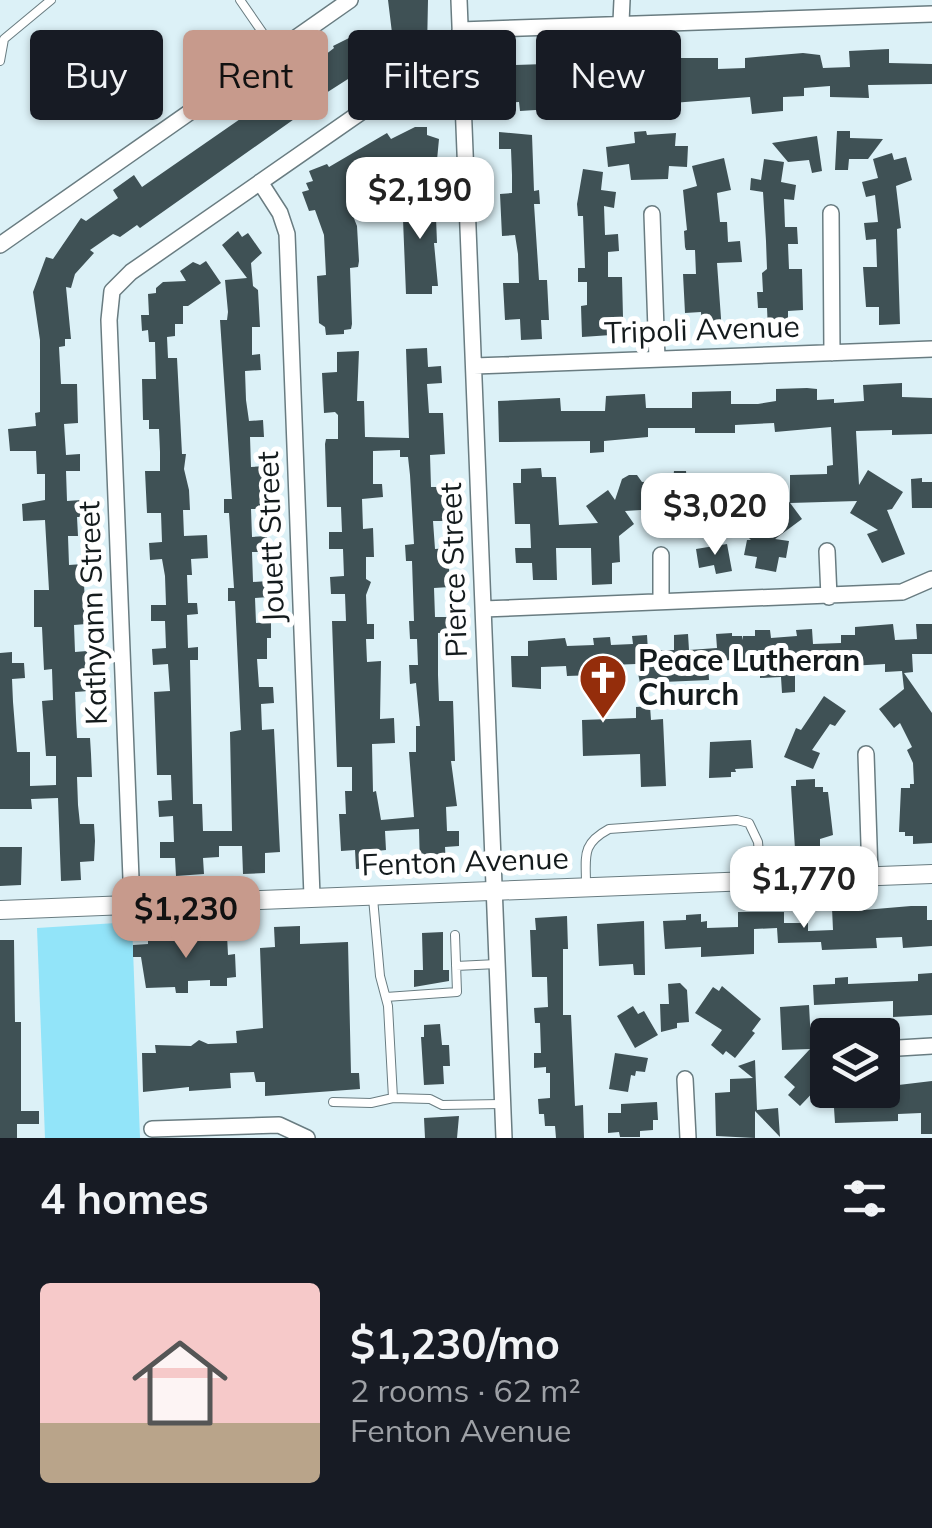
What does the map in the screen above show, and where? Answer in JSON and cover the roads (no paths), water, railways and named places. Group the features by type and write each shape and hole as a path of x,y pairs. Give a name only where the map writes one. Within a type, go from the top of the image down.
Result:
{"street":[{"path":"307,30 350,0"},
{"name":"Pierce Street","path":"459,0 460,30"},
{"path":"621,22 622,0"},
{"path":"460,30 932,14"},
{"path":"0,245 183,117"},
{"path":"260,182 350,120"},
{"name":"Pierce Street","path":"464,120 504,1138"},
{"name":"Kathyann Street","path":"132,904 109,320 112,292 130,272 260,182"},
{"name":"Jouett Street","path":"260,182 280,213 287,234 312,896"},
{"path":"831,213 832,353"},
{"path":"652,214 657,359"},
{"name":"Tripoli Avenue","path":"474,366 932,348"},
{"path":"828,551 828,597"},
{"path":"660,556 661,600"},
{"path":"483,609 828,597 902,592 932,580"},
{"path":"866,754 870,874"},
{"name":"Fenton Avenue","path":"0,910 932,874"},
{"path":"900,1047 932,1046"},
{"path":"685,1078 688,1138"},
{"path":"152,1129 279,1125 306,1137"}],"lane":[{"path":"0,61 4,39 52,0"},
{"path":"240,0 261,30"},
{"path":"586,886 587,846 591,839 609,829 737,820 749,823 758,842 762,878"},
{"path":"372,894 380,976 386,997 393,1098"},
{"path":"386,997 457,992 455,935"},
{"path":"456,966 497,964"},
{"path":"332,1102 372,1103 393,1098 430,1099 442,1105 502,1104"}],"place":[{"name":"Peace Lutheran Church","path":"603,720"}]}
